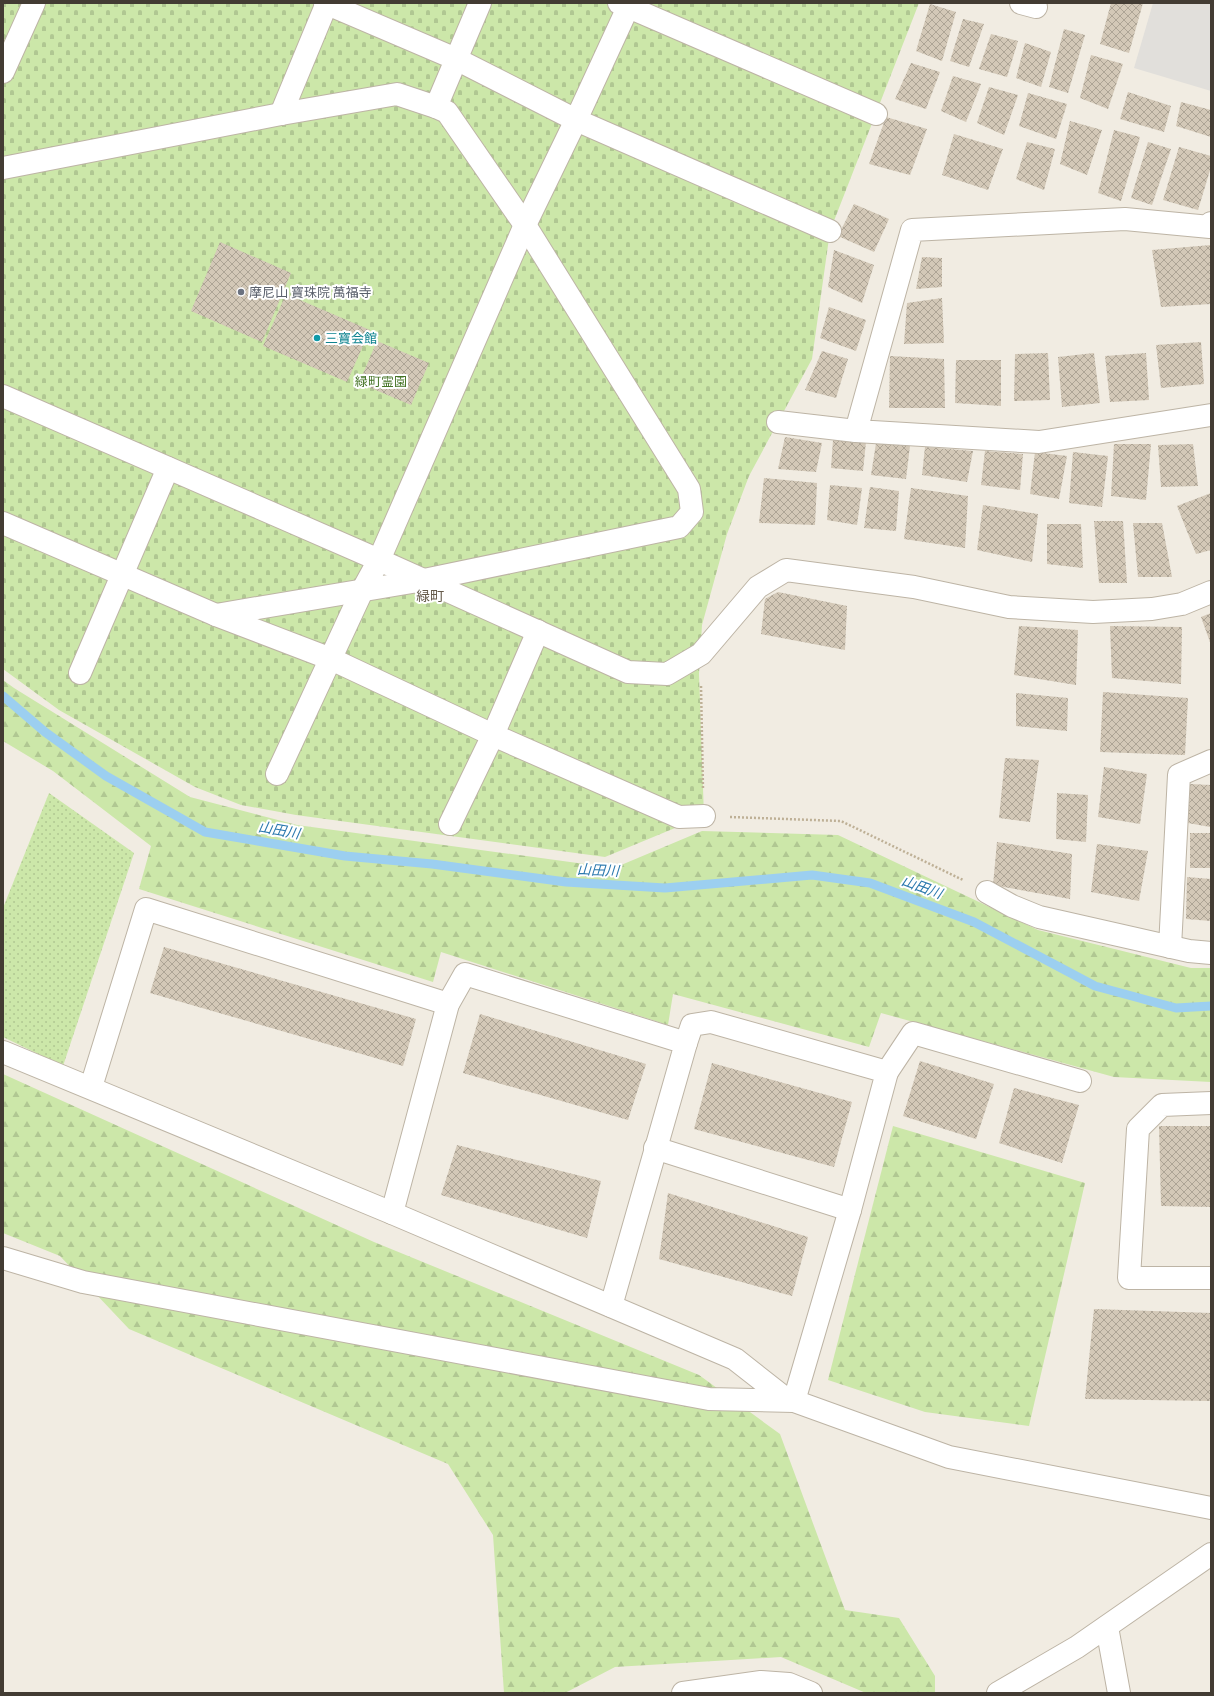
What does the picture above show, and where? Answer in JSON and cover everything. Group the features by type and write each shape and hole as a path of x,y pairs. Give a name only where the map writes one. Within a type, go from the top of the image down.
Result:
{"street":[{"path":"3,72 34,3"},
{"path":"281,114 326,3 456,59 576,120 830,231"},
{"path":"436,107 480,3"},
{"path":"277,774 362,591 379,560 525,225 576,120 626,4 876,114"},
{"path":"3,168 281,114 397,94 447,112 525,225 689,489 692,512 679,527 424,580 216,615"},
{"path":"856,431 912,230 1125,219 1211,226"},
{"path":"3,396 379,560 628,672 667,674 701,654 758,587 786,570 914,587 1009,607 1093,612 1152,610 1182,604 1211,592"},
{"path":"778,422 856,431 1038,442 1211,415"},
{"path":"80,673 168,468"},
{"path":"3,523 216,615 331,659 493,736 679,817 704,816"},
{"path":"450,824 493,736 538,631"},
{"path":"1170,947 1179,775 1211,761"},
{"path":"987,892 1012,906 1039,917 1189,951 1211,953"},
{"path":"91,1087 146,909 448,1004"},
{"path":"392,1213 448,1004 465,974 686,1043"},
{"path":"611,1306 655,1148 692,1025 711,1022 887,1072"},
{"path":"794,1401 850,1210 887,1072 912,1033 1080,1081"},
{"path":"3,1052 91,1087 392,1213 735,1359 782,1396 794,1401 948,1457 1211,1508"},
{"path":"1211,1103 1162,1105 1138,1129 1129,1278 1211,1278"},
{"path":"655,1148 850,1210"},
{"path":"3,1258 83,1282 709,1399 794,1401"},
{"path":"998,1693 1077,1647 1211,1554"},
{"path":"1106,1627 1119,1693"},
{"path":"683,1693 761,1682 789,1684 811,1693"}],"path":[{"path":"701,654 704,816 841,821 987,892"}],"green space":[{"name":"緑町霊園","path":"3,3 919,3 830,231 812,359 749,476 727,534 702,625 699,674 704,816 605,857 296,815 241,805 195,787 59,710 3,669"},
{"path":"3,680 190,797 297,825 614,868 702,831 838,835 1038,930 1191,968 1211,968 1211,1082 1114,1077 881,1013 869,1047 673,994 668,1025 441,952 433,982 139,889 151,846 53,771 3,741"},
{"path":"49,793 134,853 63,1066 3,1037 3,908"},
{"path":"3,1074 374,1242 699,1375 780,1434 845,1610 899,1618 935,1676 935,1693 866,1693 781,1657 615,1667 565,1693 504,1693 493,1535 448,1464 129,1329 60,1256 3,1233"},
{"path":"893,1126 1085,1183 1029,1426 925,1412 828,1380"}],"shaded area":[{"path":"1153,3 1211,3 1211,91 1134,68"}],"building":[{"path":"1111,3 1143,3 1129,53 1100,44"},
{"path":"930,4 956,12 942,61 916,51"},
{"path":"963,19 984,24 969,67 950,61"},
{"path":"1064,29 1085,35 1068,93 1049,87"},
{"path":"991,34 1018,41 1007,77 979,69"},
{"path":"1025,43 1051,52 1041,87 1016,78"},
{"path":"1091,55 1123,64 1108,109 1080,98"},
{"path":"911,63 940,72 926,109 895,99"},
{"path":"953,76 981,84 966,122 941,111"},
{"path":"989,87 1018,95 1004,135 977,123"},
{"path":"1128,92 1171,106 1164,132 1120,119"},
{"path":"1028,93 1067,104 1056,139 1019,126"},
{"path":"1181,102 1211,110 1211,137 1176,126"},
{"path":"886,117 927,129 910,175 869,164"},
{"path":"1070,121 1102,130 1087,175 1060,164"},
{"path":"1114,130 1140,137 1121,201 1098,193"},
{"path":"954,134 1003,149 988,190 942,175"},
{"path":"1027,142 1055,149 1044,190 1016,179"},
{"path":"1148,142 1171,149 1152,205 1131,198"},
{"path":"1179,147 1211,156 1211,167 1198,210 1163,200"},
{"path":"854,204 889,219 874,252 838,236"},
{"name":"摩尼山 寶珠院 萬福寺","path":"220,242 291,273 262,342 191,311"},
{"path":"1211,245 1211,304 1161,307 1152,250"},
{"path":"834,250 874,265 862,303 828,287"},
{"path":"922,257 942,258 942,287 916,289"},
{"name":"三寶会館","path":"286,294 370,330 347,382 263,346"},
{"path":"942,298 944,343 904,344 907,303"},
{"path":"829,307 866,320 856,351 820,338"},
{"path":"377,341 429,363 411,405 359,383"},
{"path":"1201,342 1204,384 1161,388 1156,345"},
{"path":"822,351 848,359 836,398 805,390"},
{"path":"1048,353 1050,400 1014,401 1015,354"},
{"path":"1094,353 1100,403 1062,407 1058,357"},
{"path":"1146,353 1149,400 1110,402 1105,356"},
{"path":"890,356 944,359 945,408 889,408"},
{"path":"956,360 1001,360 1001,406 955,403"},
{"path":"785,437 822,443 816,472 778,469"},
{"path":"833,440 866,442 863,471 831,468"},
{"path":"876,443 910,446 906,479 871,475"},
{"path":"1114,444 1151,444 1146,500 1111,496"},
{"path":"1193,444 1198,486 1161,487 1158,445"},
{"path":"925,447 973,451 967,482 922,475"},
{"path":"985,451 1023,454 1020,490 981,485"},
{"path":"1035,452 1067,456 1059,499 1030,494"},
{"path":"1073,452 1108,456 1102,507 1069,503"},
{"path":"764,478 817,483 815,525 759,523"},
{"path":"830,485 862,488 857,525 827,520"},
{"path":"870,487 899,491 896,531 864,528"},
{"path":"911,488 968,496 965,548 904,539"},
{"path":"1211,493 1211,550 1196,554 1177,506"},
{"path":"983,505 1038,514 1032,562 977,550"},
{"path":"1094,521 1123,521 1127,583 1099,583"},
{"path":"1133,523 1162,523 1172,577 1138,577"},
{"path":"1047,524 1081,524 1083,568 1047,564"},
{"path":"778,592 847,606 845,650 761,634 765,599"},
{"path":"1211,613 1211,645 1201,617"},
{"path":"1019,626 1078,630 1076,685 1014,675"},
{"path":"1110,626 1182,627 1181,684 1112,678"},
{"path":"1103,692 1188,698 1185,755 1100,752"},
{"path":"1016,693 1068,698 1067,731 1016,726"},
{"path":"1005,758 1039,760 1030,822 999,818"},
{"path":"1104,767 1147,774 1140,824 1098,817"},
{"path":"1190,784 1211,785 1210,827 1188,823"},
{"path":"1057,793 1088,795 1086,842 1056,839"},
{"path":"1190,833 1211,833 1211,868 1190,868"},
{"path":"997,842 1072,854 1070,899 993,885"},
{"path":"1097,844 1148,851 1139,901 1091,892"},
{"path":"1187,877 1211,879 1211,921 1186,919"},
{"path":"164,947 416,1019 403,1066 150,993"},
{"path":"480,1014 646,1064 628,1120 463,1073"},
{"path":"920,1061 994,1084 976,1139 903,1116"},
{"path":"712,1063 852,1102 834,1167 694,1129"},
{"path":"1014,1088 1079,1105 1062,1163 999,1143"},
{"path":"1159,1126 1211,1126 1211,1207 1161,1206"},
{"path":"457,1145 601,1181 587,1238 441,1195"},
{"path":"668,1193 808,1237 792,1296 659,1259"},
{"path":"1094,1309 1211,1313 1211,1401 1085,1399"}],"waterway":[{"name":"山田川","path":"3,696 45,732 106,776 205,832 345,856 432,864 566,882 665,888 812,875 870,883 974,922 1095,986 1176,1008 1211,1006"}],"place":[{"name":"摩尼山 寶珠院 萬福寺","path":"241,292"},
{"name":"三寶会館","path":"317,338"}],"district":[{"name":"緑町","path":"430,596"}]}
